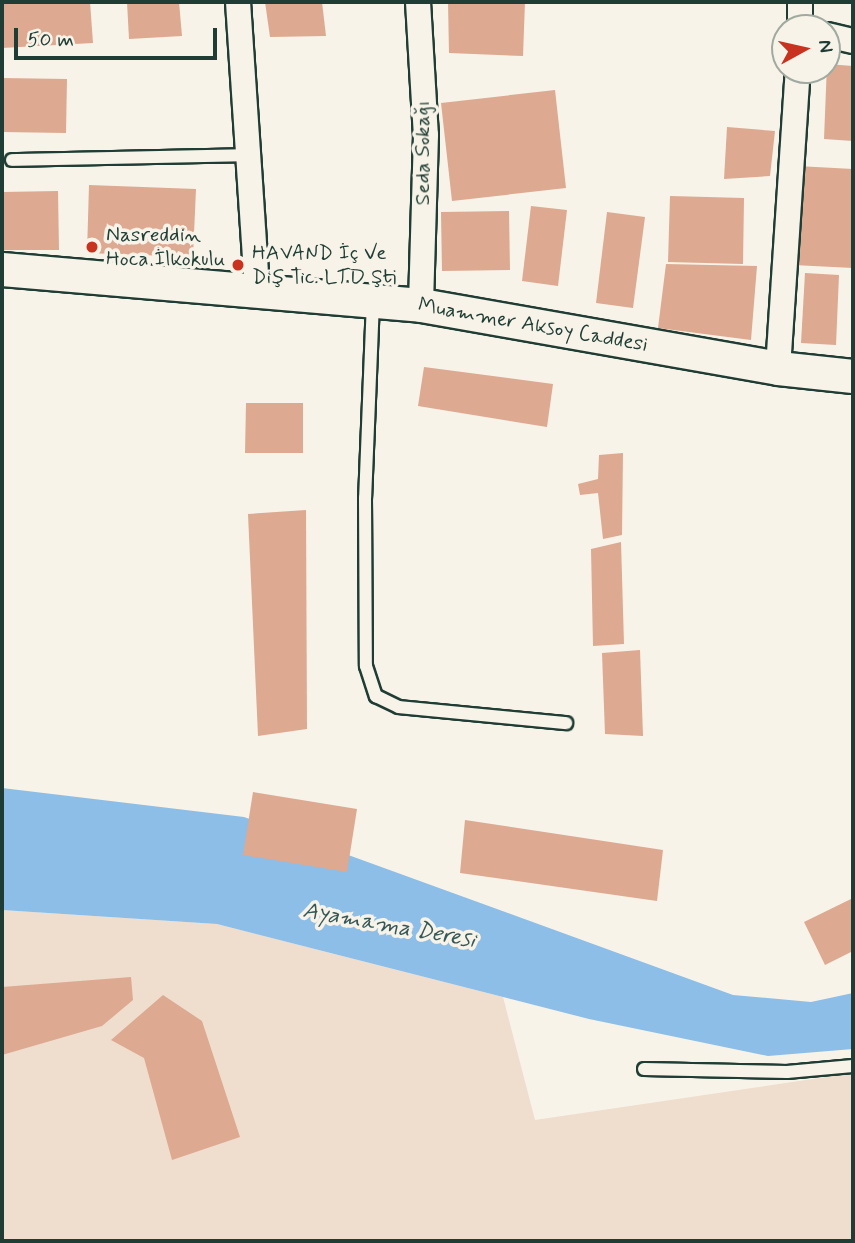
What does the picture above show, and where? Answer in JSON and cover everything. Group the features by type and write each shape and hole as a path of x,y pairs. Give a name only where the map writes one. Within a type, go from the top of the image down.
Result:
{"main road":[{"name":"Muammer Aksoy Caddesi","path":"2,269 421,305 778,368 853,376"}],"street":[{"path":"237,2 257,290"},
{"name":"Seda Sokağı","path":"418,2 426,135 421,305"},
{"path":"778,368 797,84"}],"lane":[{"path":"12,160 248,155"},
{"path":"373,301 366,666 376,696 399,707 566,723"},
{"path":"644,1069 787,1072 853,1066"}],"shaded area":[{"path":"2,910 217,924 503,997 535,1120 853,1073 853,1241 2,1241"}],"water":[{"name":"Ayamama Deresi","path":"2,788 244,817 733,995 811,1002 853,993 853,1049 768,1056 589,1019 217,924 2,910"}],"building":[{"path":"2,2 90,2 93,43 2,48"},
{"path":"127,2 179,2 182,36 129,39"},
{"path":"265,2 322,2 326,36 270,37"},
{"path":"448,2 525,2 523,56 449,53"},
{"path":"841,65 853,66 853,141 824,139 826,84 841,84"},
{"path":"2,78 67,79 66,133 2,132"},
{"path":"555,90 566,188 452,201 441,103"},
{"path":"727,127 775,131 770,176 724,179"},
{"path":"797,166 853,169 853,268 793,265"},
{"path":"89,185 196,189 193,257 87,253"},
{"path":"58,191 59,250 2,250 2,192"},
{"path":"670,196 744,198 743,264 668,262"},
{"path":"531,206 567,210 558,286 522,281"},
{"path":"509,211 510,270 442,271 441,212"},
{"path":"607,212 645,217 633,308 596,303"},
{"path":"666,264 757,266 751,340 658,328"},
{"path":"805,273 839,275 836,345 801,343"},
{"path":"424,367 553,384 547,427 418,406"},
{"path":"246,403 303,403 303,453 245,453"},
{"path":"623,453 622,535 603,539 598,493 580,495 578,484 598,479 599,455"},
{"path":"306,510 307,729 258,736 248,514"},
{"path":"621,542 624,644 593,646 591,549"},
{"path":"640,650 643,736 605,734 602,653"},
{"path":"253,792 357,809 347,872 243,855"},
{"path":"465,820 663,850 657,901 460,873"},
{"path":"853,898 853,951 825,965 804,922"},
{"path":"131,977 133,1000 102,1026 2,1055 2,987"},
{"path":"163,995 202,1021 240,1137 172,1160 144,1058 111,1040"}],"place":[{"name":"Nasreddin Hoca İlkokulu","path":"92,247"},
{"name":"HAVAND İç Ve Diş Tic. LTD Şti","path":"238,265"}]}
